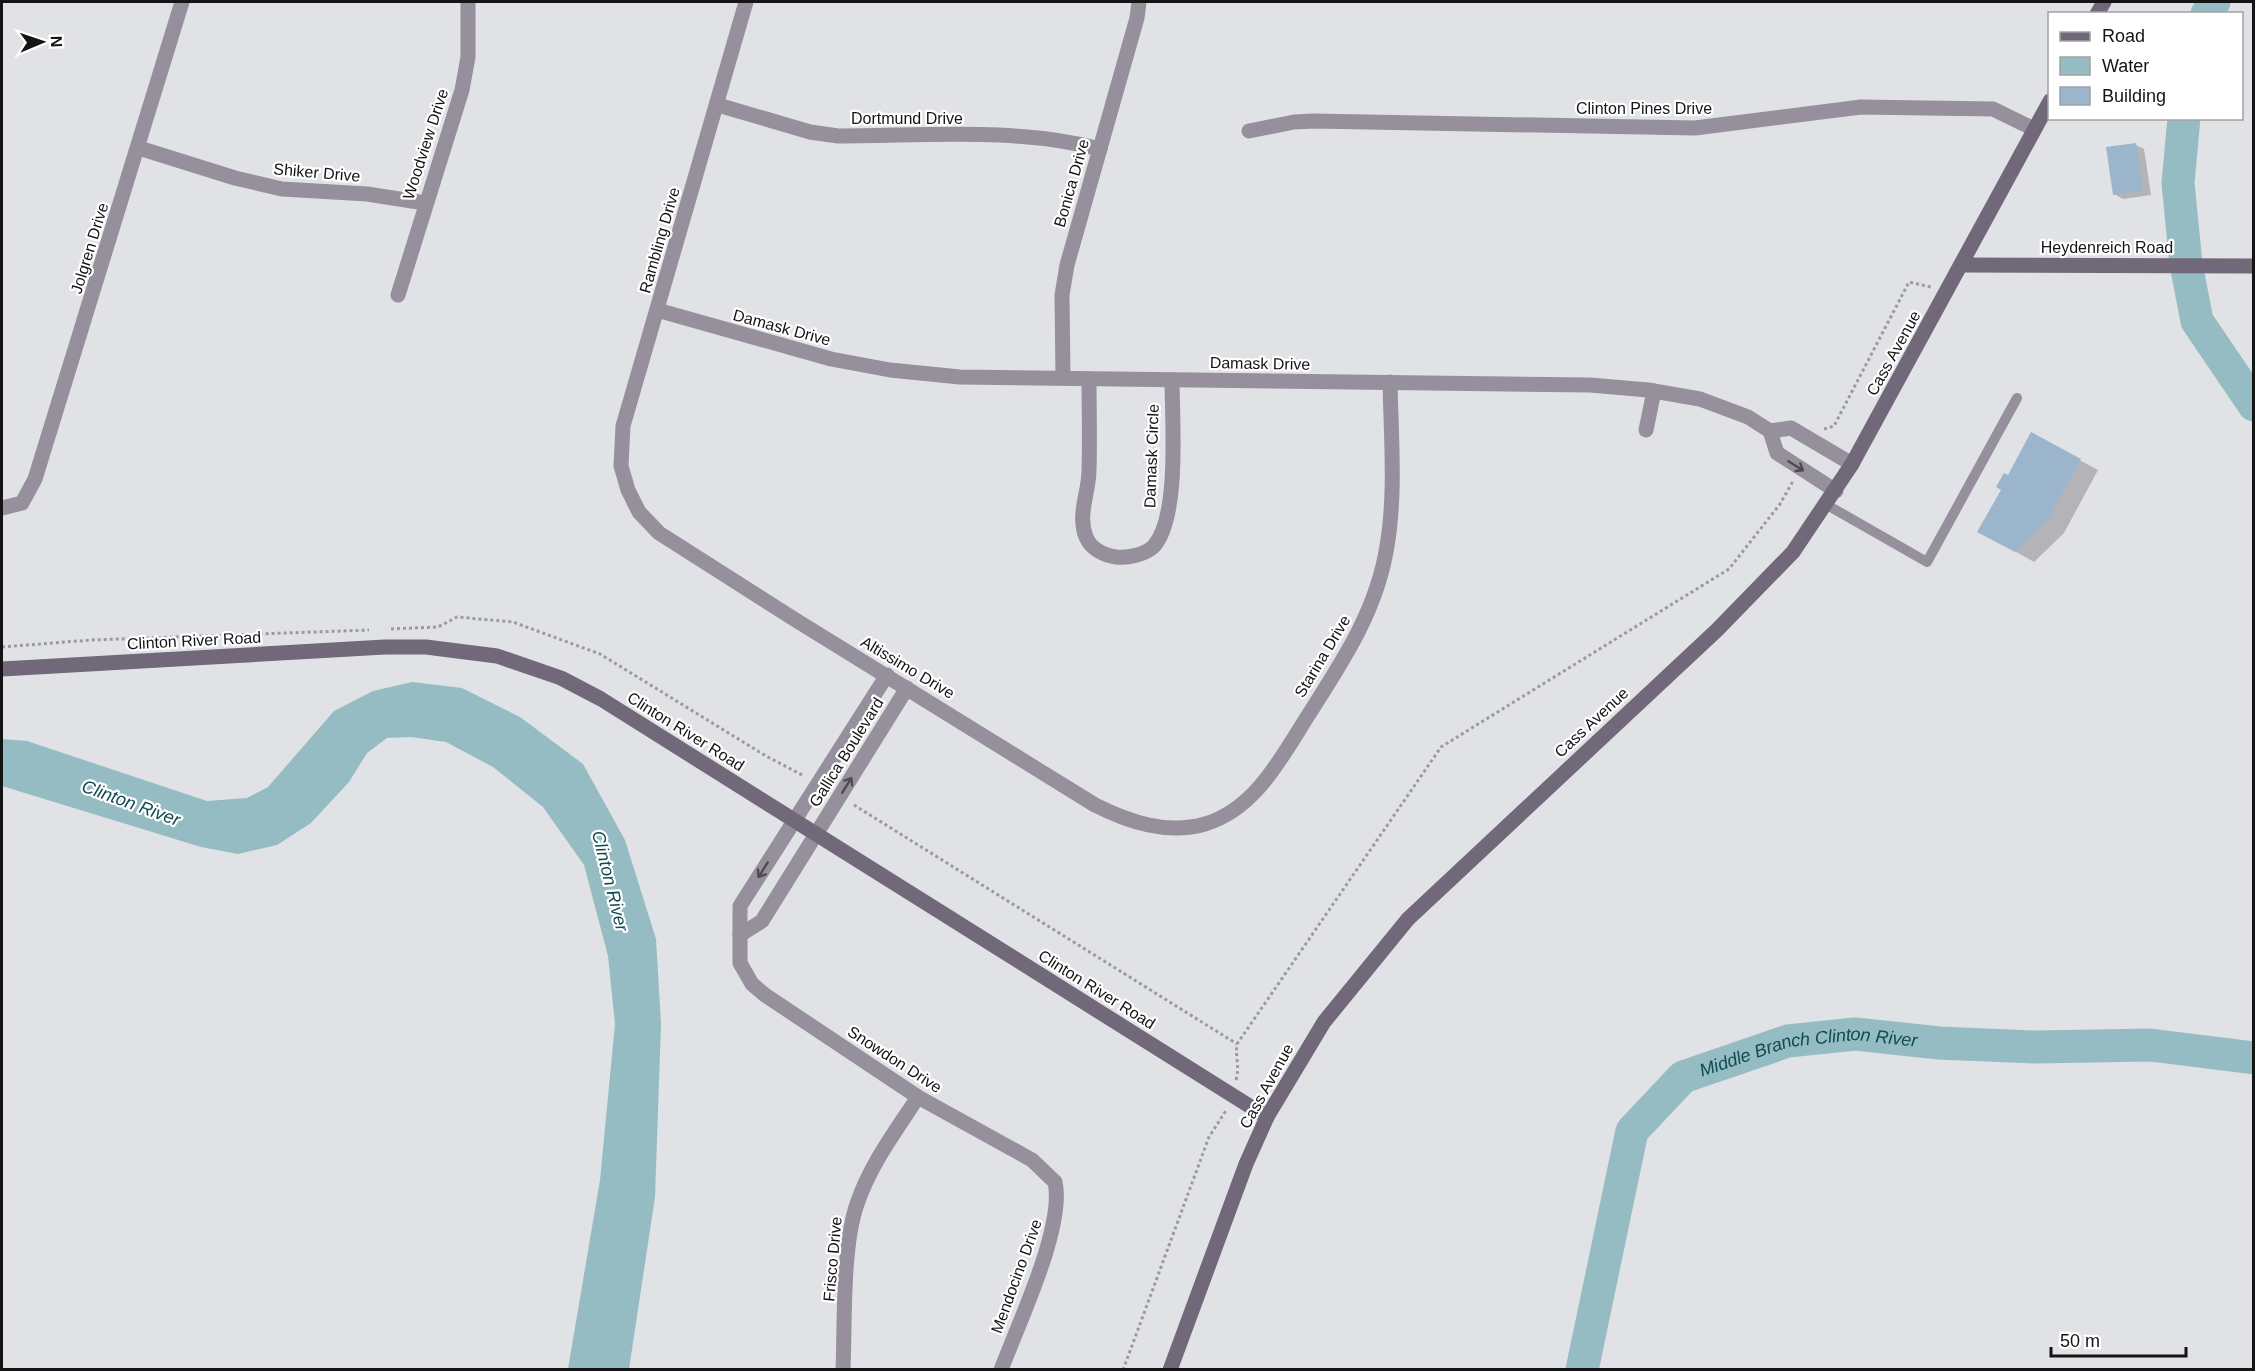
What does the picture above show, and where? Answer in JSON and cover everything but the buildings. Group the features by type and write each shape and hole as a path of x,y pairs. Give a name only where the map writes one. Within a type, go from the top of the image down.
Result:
{"street":[{"name":"Jolgren Drive","path":"2,508 22,502 35,479 139,148 182,2"},
{"name":"Woodview Drive","path":"398,295 466,73 468,2"},
{"name":"Rambling Drive","path":"628,490 621,466 620,437 746,2"},
{"name":"Bonica Drive","path":"1063,378 1064,280 1137,18 1139,2"},
{"name":"Cass Avenue","path":"1170,1370 1230,1203 1267,1117 1324,1022 1408,920 1749,599 1792,552 1827,505 1852,464 2048,103"},
{"name":"Dortmund Drive","path":"718,105 810,132 838,136 1030,137 1065,140 1100,149"},
{"name":"Clinton Pines Drive","path":"1249,131 1294,122 1314,121 1711,127 1861,107 1993,110 2034,129"},
{"name":"Shiker Drive","path":"139,148 235,178 282,189 367,194 425,203"},
{"name":"Heydenreich Road","path":"1961,265 2253,266"},
{"name":"Damask Drive","path":"657,310 771,344 879,368 960,377 1590,385 1654,391 1700,399 1727,408 1770,431 1791,428 1852,464"},
{"name":"Damask Circle","path":"1089,379 1089,473 1082,522 1087,539 1092,546 1108,555 1124,557 1142,554 1154,545 1169,507 1172,380"},
{"name":"Starina Drive","path":"1194,826 1228,814 1263,782 1349,651 1363,623 1378,585 1387,546 1390,508 1390,382"},
{"path":"1646,430 1654,391"},
{"path":"1770,431 1777,453 1836,491"},
{"name":"Altissimo Drive","path":"628,490 639,512 659,533 1110,812 1161,828 1194,826"},
{"name":"Clinton River Road","path":"2,669 385,647 426,647 497,656 561,678 601,699 1267,1117"},
{"name":"Gallica Boulevard","path":"795,820 886,675"},
{"name":"Gallica Boulevard","path":"816,835 907,688"},
{"name":"Snowdon Drive","path":"795,820 740,906 740,963 752,984 918,1097 1032,1160 1049,1173 1058,1193"},
{"path":"740,935 762,921 816,835"},
{"name":"Frisco Drive","path":"843,1370 849,1235 856,1206 872,1167 918,1097"},
{"name":"Mendocino Drive","path":"1001,1370 1051,1237 1057,1213 1058,1193"}],"lane":[{"path":"1827,505 1927,562 2017,398"}],"path":[{"path":"1815,442 1822,430 1834,426 1909,282 1947,291"},
{"path":"1240,1068 1235,1052 1237,1044 1441,747 1729,569 1780,504 1800,468"},
{"path":"2,647 243,633 438,627 457,617 513,622 600,654 766,756 818,783"},
{"path":"840,796 1237,1044"},
{"path":"1123,1370 1209,1137 1218,1120 1224,1116"}],"water":[{"name":"Clinton River","path":"412,682 462,688 520,717 583,764 625,840 656,939 661,1024 655,1197 629,1369 568,1369 600,1180 615,1024 608,956 584,865 543,807 493,767 446,742 411,737 387,738 367,753 349,782 311,823 277,845 238,854 201,847 2,786 2,739 27,741 207,801 247,798 268,787 334,711 373,691"}],"waterway":[{"name":"Middle Branch Clinton River","path":"2208,12 2214,2"},
{"name":"Middle Branch Clinton River","path":"2184,120 2178,183 2186,264 2197,321 2254,405"},
{"name":"Middle Branch Clinton River","path":"1582,1370 1632,1131 1683,1077 1788,1041 1855,1034 1939,1043 2036,1047 2150,1045 2254,1058"}]}
